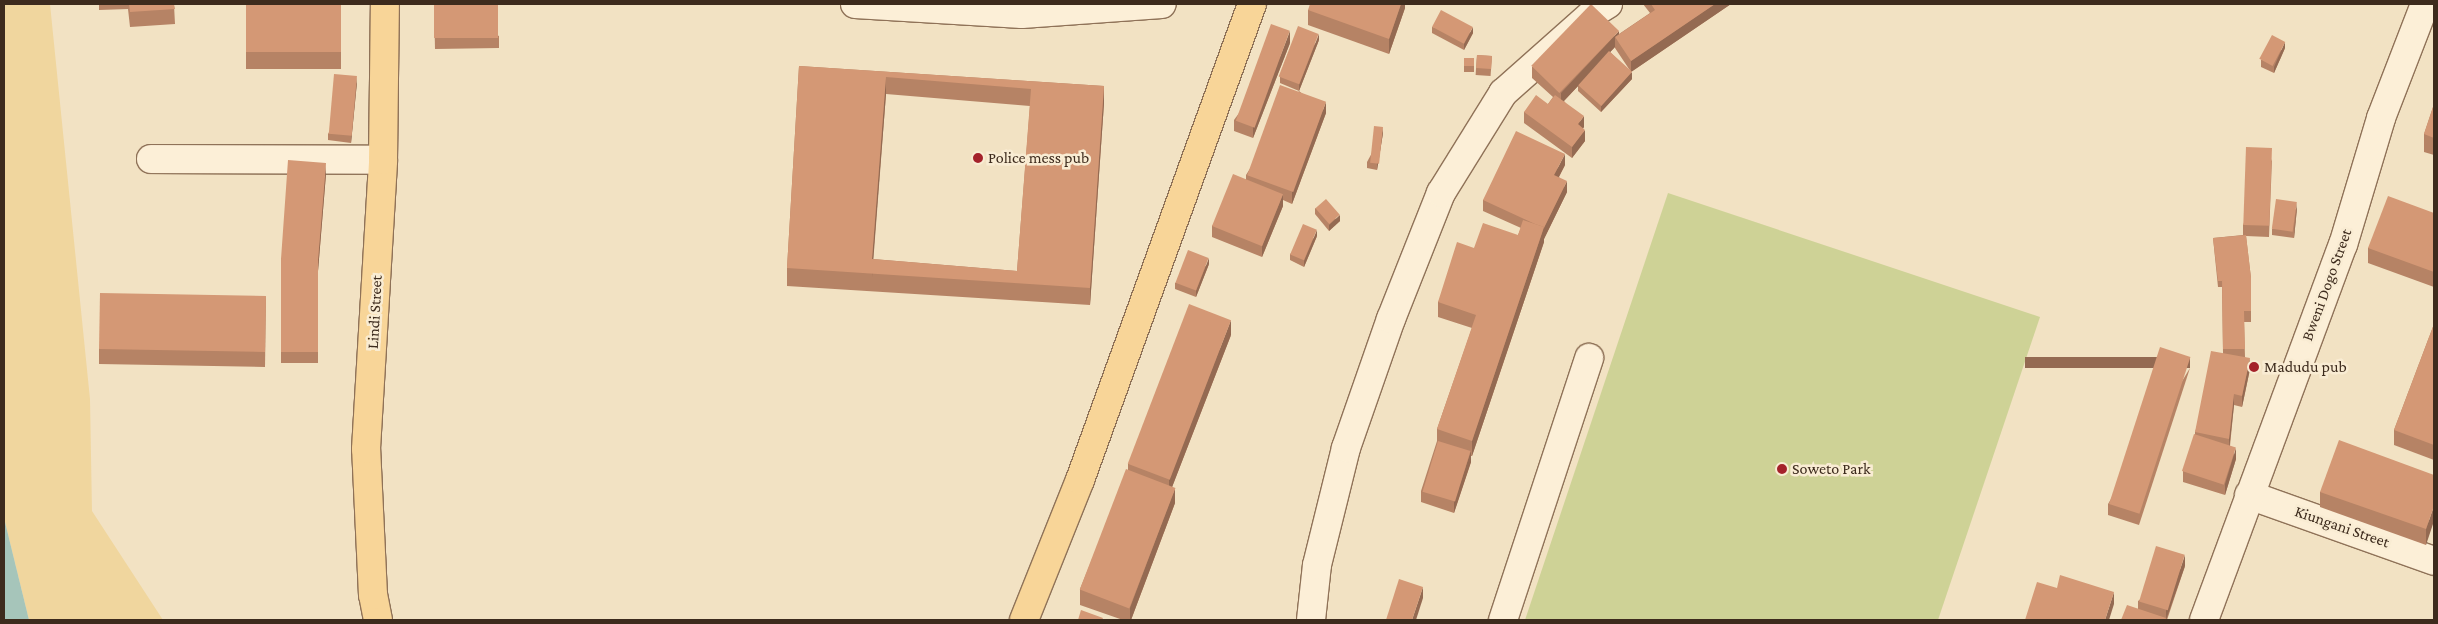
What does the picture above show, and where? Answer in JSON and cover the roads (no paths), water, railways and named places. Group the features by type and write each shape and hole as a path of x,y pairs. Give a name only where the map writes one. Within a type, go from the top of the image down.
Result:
{"main road":[{"name":"Lindi Street","path":"378,620 373,595 366,449 384,160 386,4"},
{"path":"1024,620 1080,480 1252,4"}],"street":[{"path":"855,4 1022,14 1162,4"},
{"path":"1311,620 1316,565 1346,448 1391,319 1441,193 1503,94 1592,14 1608,4"},
{"name":"Bweni Dogo Street","path":"2204,620 2343,245 2381,118 2424,4"},
{"path":"151,160 384,160"},
{"path":"1503,620 1589,358"},
{"name":"Kiungani Street","path":"2250,495 2434,561"}],"water":[{"path":"4,518 29,620 4,620"}],"place":[{"name":"Police mess pub","path":"978,158"},
{"name":"Madudu pub","path":"2254,367"},
{"name":"Soweto Park","path":"1782,469"}]}
